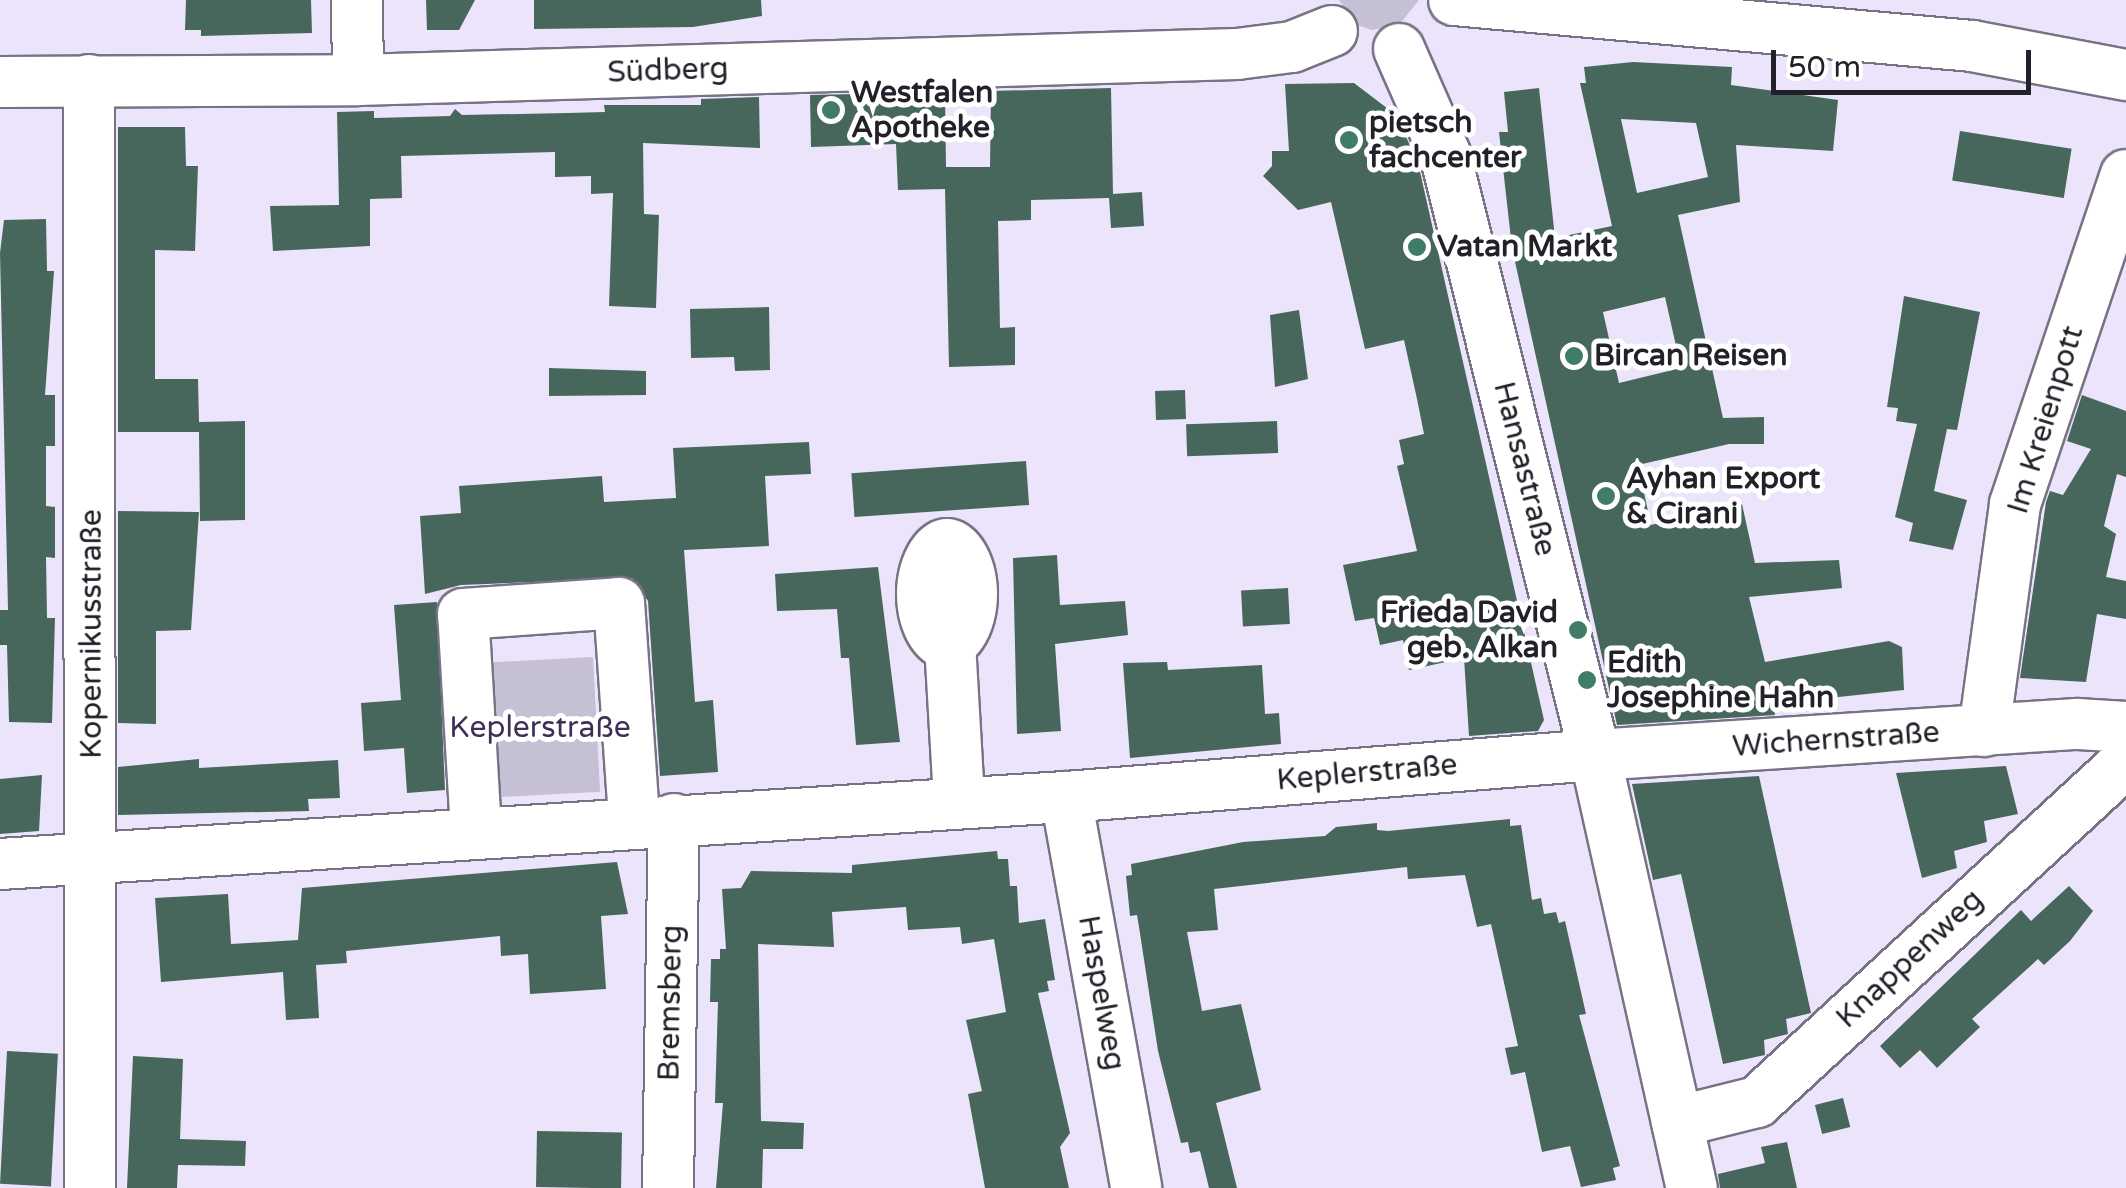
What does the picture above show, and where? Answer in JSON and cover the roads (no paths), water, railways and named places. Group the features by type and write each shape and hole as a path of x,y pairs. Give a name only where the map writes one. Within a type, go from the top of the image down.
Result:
{"street":[{"path":"356,0 358,80"},
{"path":"1325,16 1370,52 1399,49 1427,30 1440,0"},
{"path":"1454,0 1972,46 2126,74"},
{"name":"Südberg","path":"0,82 358,80 1237,54 1292,47 1325,16"},
{"name":"Hansastraße","path":"1399,49 1446,154 1595,755 1692,1188"},
{"name":"Kopernikusstraße","path":"89,80 94,858 90,1188"},
{"name":"Im Kreienpott","path":"1984,730 2016,504 2126,175"},
{"path":"947,591 959,802"},
{"path":"476,830 463,614 620,604 654,819"},
{"path":"2077,724 2116,769"},
{"name":"Wichernstraße","path":"1595,755 2077,724 2126,727"},
{"name":"Keplerstraße","path":"0,864 476,830 1066,797 1595,755"},
{"name":"Knappenweg","path":"1677,1122 1757,1102 2116,769"},
{"name":"Haspelweg","path":"1066,797 1136,1188"},
{"name":"Bremsberg","path":"654,819 668,1188"}],"place":[{"name":"Westfalen Apotheke","path":"831,110"},
{"name":"pietsch fachcenter","path":"1349,140"},
{"name":"Vatan Markt","path":"1417,247"},
{"name":"Bircan Reisen","path":"1574,356"},
{"name":"Ayhan Export & Cirani","path":"1606,496"},
{"name":"Frieda David geb. Alkan","path":"1578,630"},
{"name":"Edith Josephine Hahn","path":"1587,680"}]}
